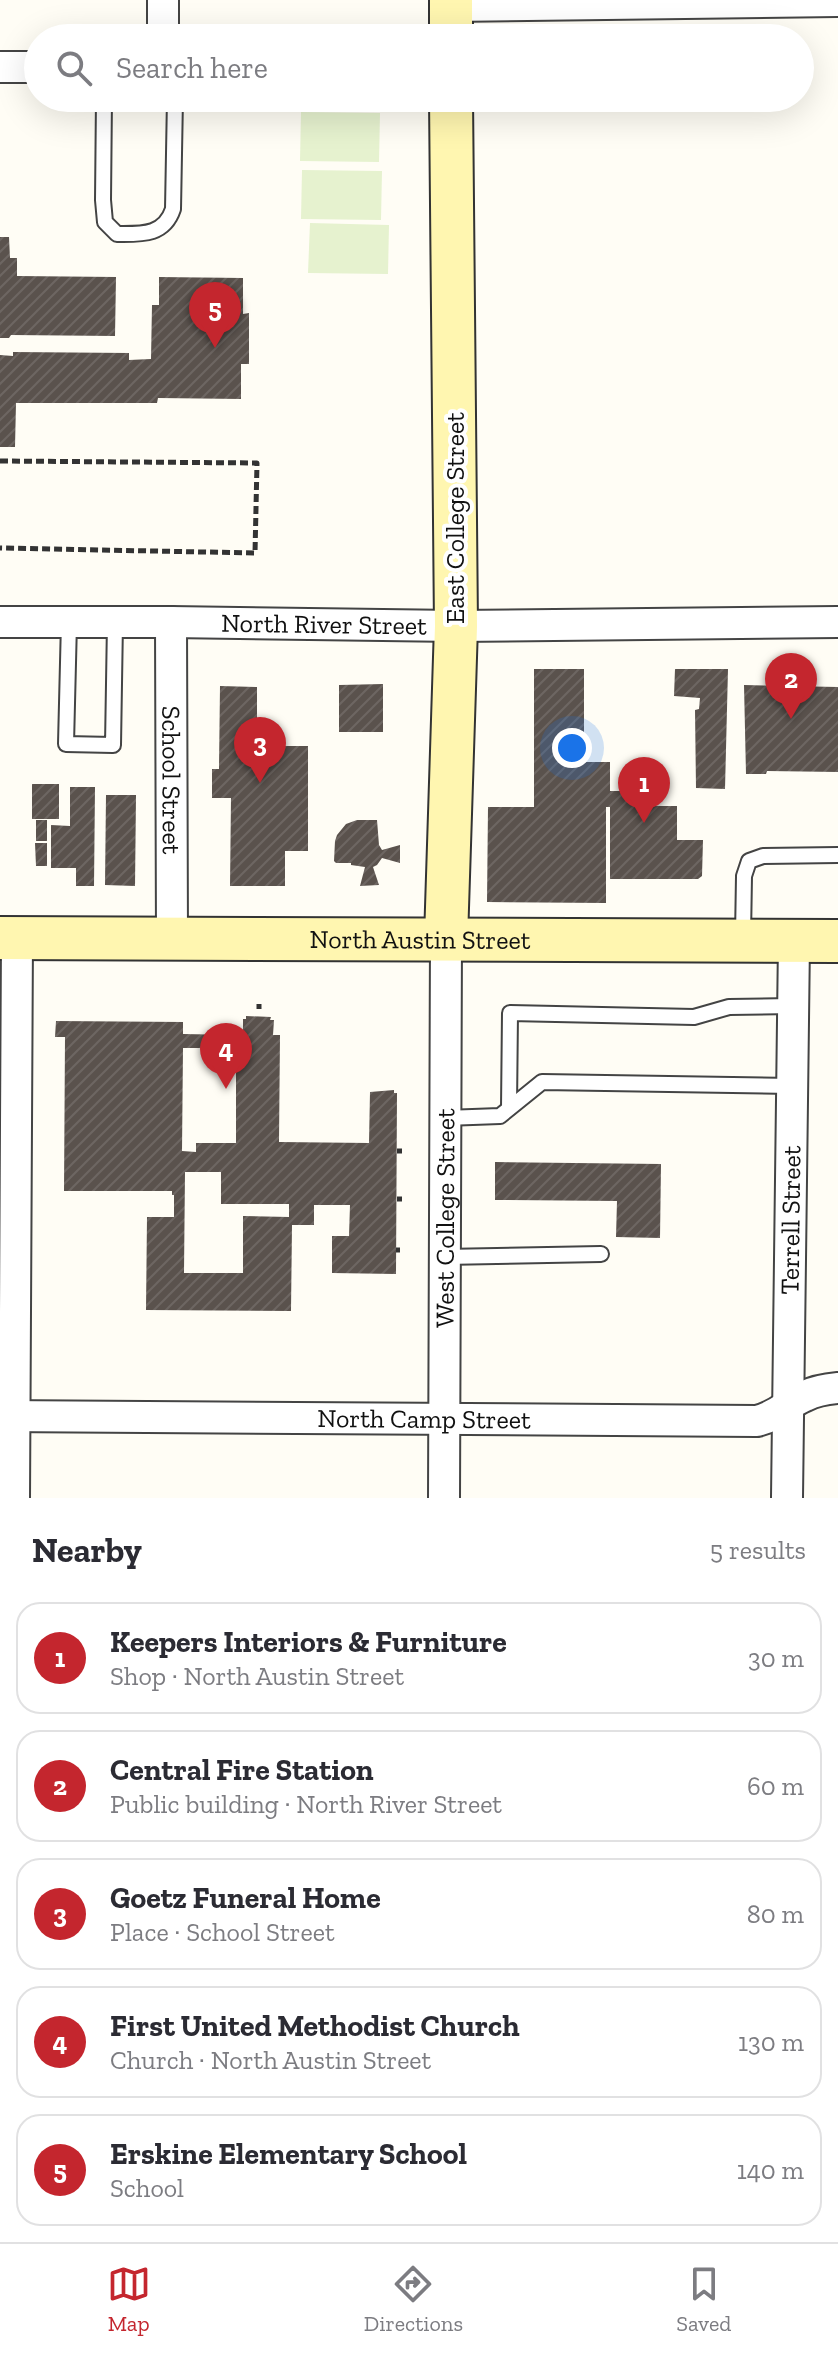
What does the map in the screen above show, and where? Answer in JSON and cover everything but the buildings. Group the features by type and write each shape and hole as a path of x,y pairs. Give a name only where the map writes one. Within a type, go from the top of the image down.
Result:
{"street":[{"path":"163,0 163,24"},
{"path":"451,15 838,1"},
{"path":"0,67 24,67"},
{"name":"East College Street","path":"446,939 456,626 451,112"},
{"name":"North River Street","path":"0,622 456,626 838,622"},
{"name":"School Street","path":"171,622 172,938"},
{"path":"8,938 8,1416 14,1498"},
{"name":"North Austin Street","path":"8,938 838,941"},
{"name":"West College Street","path":"444,1498 446,939"},
{"name":"Terrell Street","path":"787,1498 794,941"},
{"name":"North Camp Street","path":"8,1416 757,1421 774,1417 803,1396 838,1388"}],"lane":[{"path":"104,112 105,222 117,234 133,234 160,228 173,209 175,112"},
{"path":"69,622 66,744 113,745 115,622"},
{"path":"743,941 744,876 749,861 763,856 838,855"},
{"path":"509,1108 510,1013 694,1017 729,1007 793,1006"},
{"path":"445,1118 500,1116 542,1082 792,1086"},
{"path":"444,1257 601,1254"}],"path":[{"path":"0,461 257,463 255,553 0,548"}],"green space":[{"path":"301,112 380,113 379,162 300,161"},
{"path":"302,170 382,171 381,220 301,219"},
{"path":"310,223 389,225 388,274 308,273"}],"place":[{"name":"Erskine Elementary School","path":"215,348"},
{"name":"Central Fire Station","path":"791,719"},
{"name":"Goetz Funeral Home","path":"260,783"},
{"name":"Keepers Interiors & Furniture","path":"644,823"},
{"name":"First United Methodist Church","path":"226,1089"}]}
